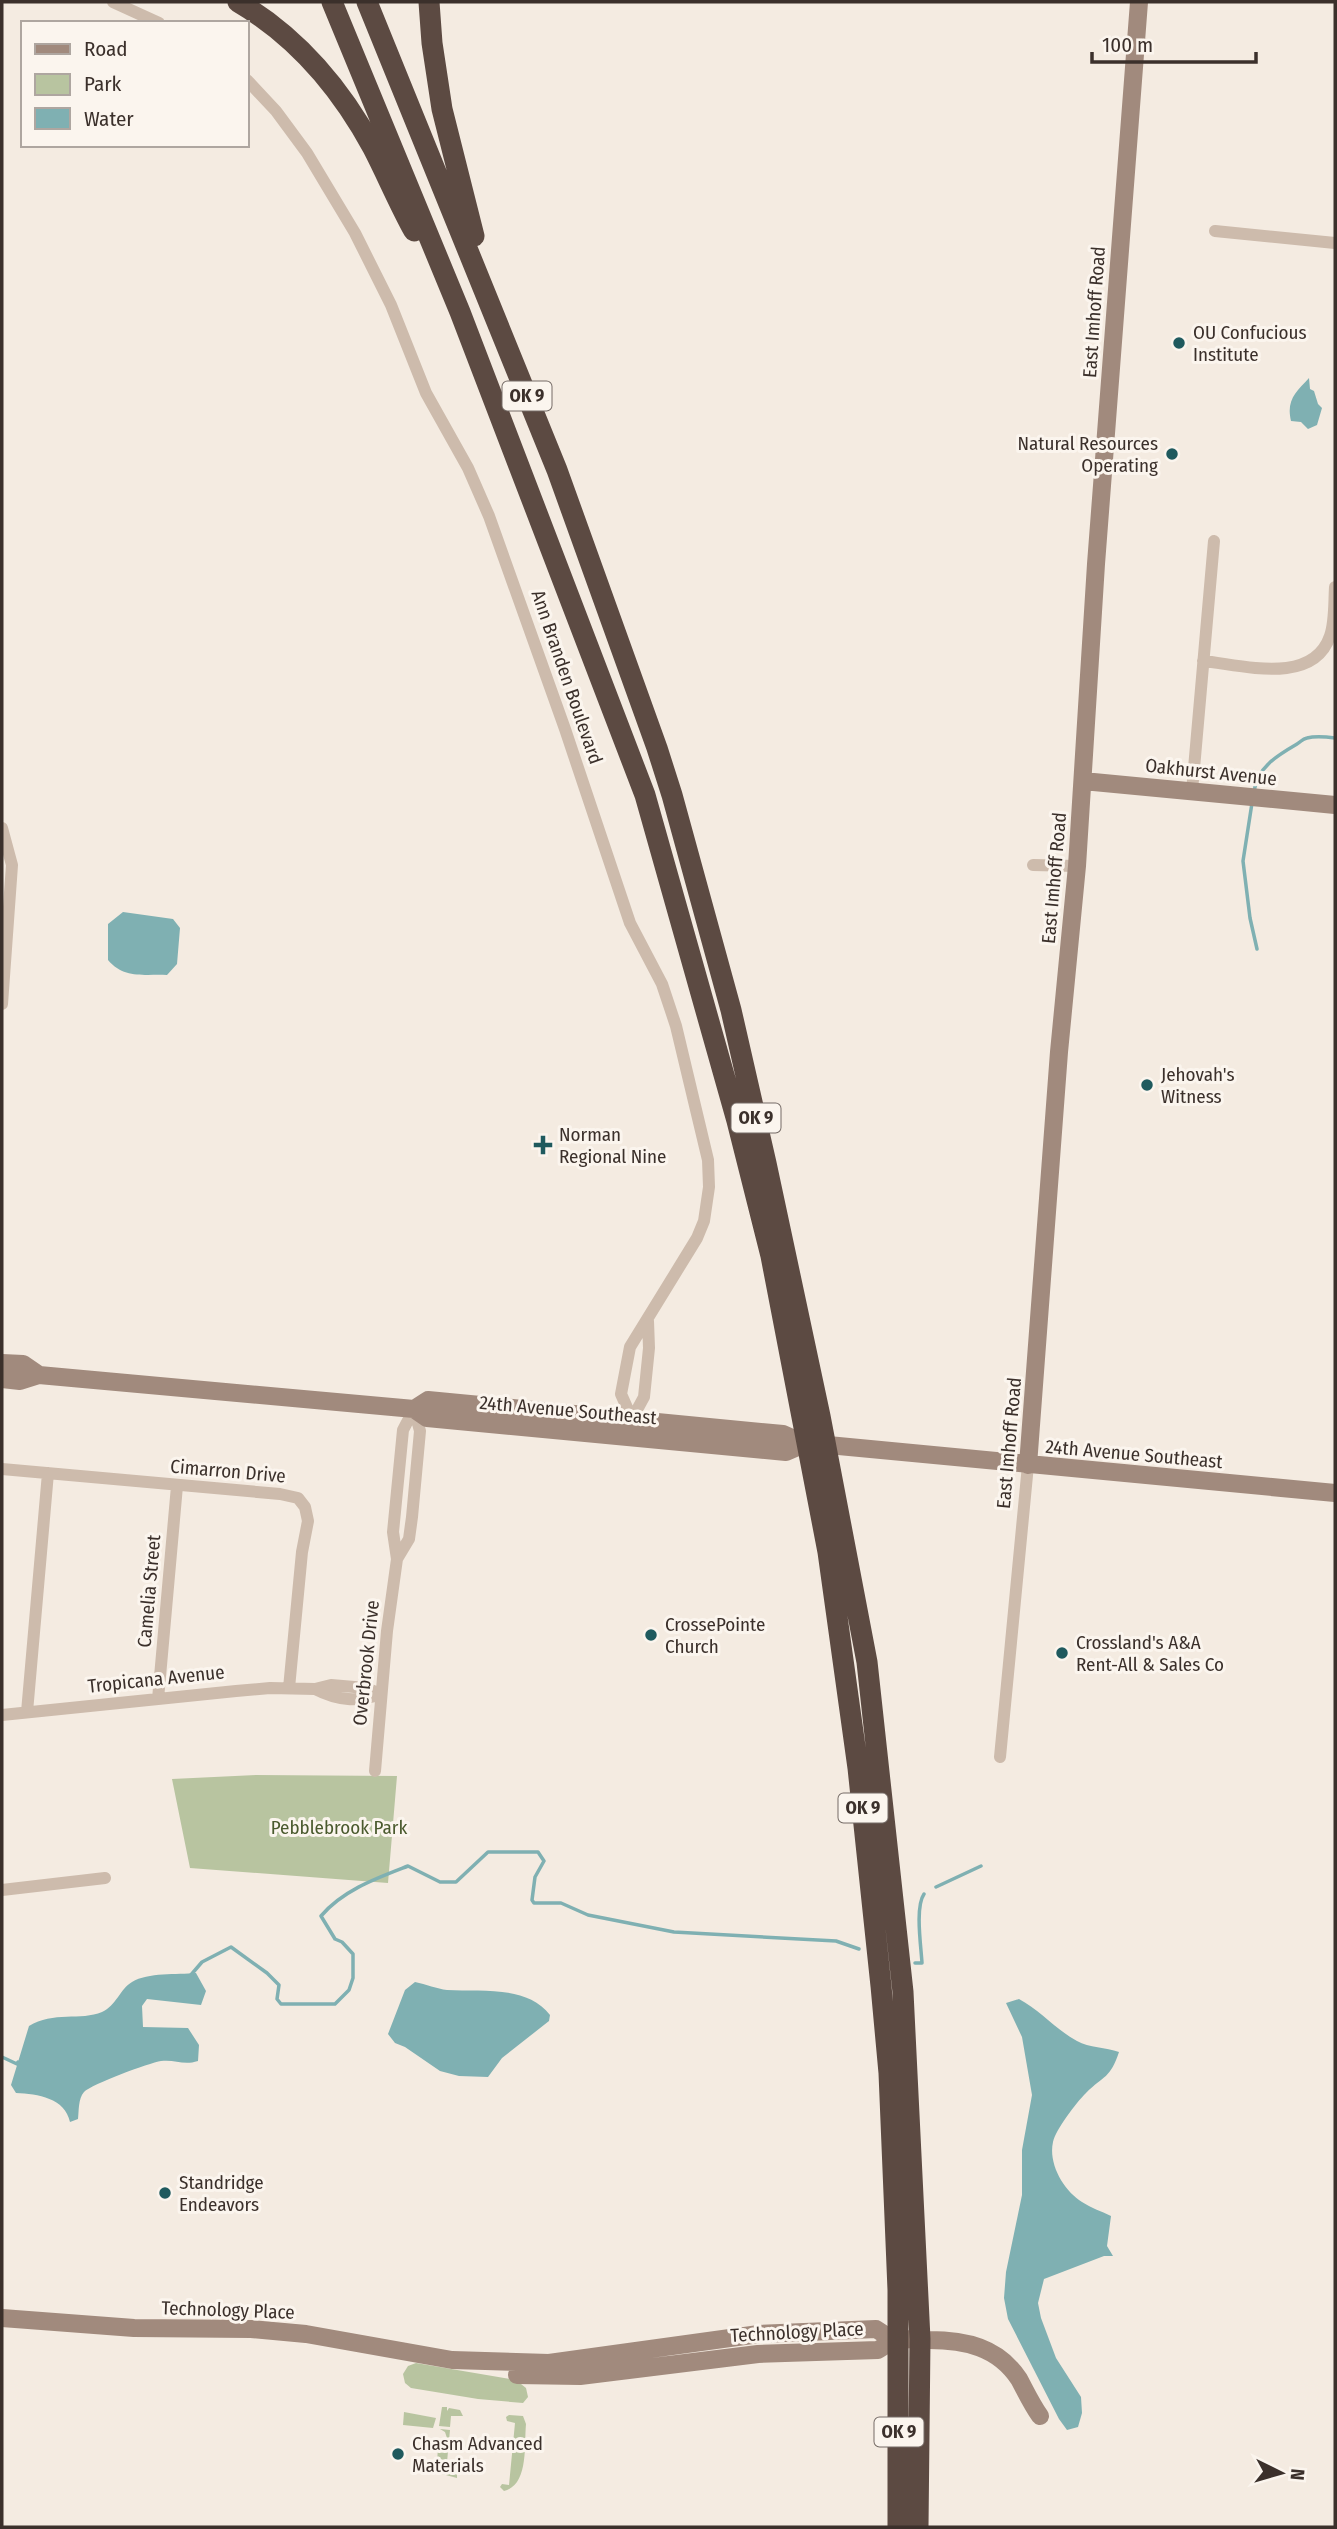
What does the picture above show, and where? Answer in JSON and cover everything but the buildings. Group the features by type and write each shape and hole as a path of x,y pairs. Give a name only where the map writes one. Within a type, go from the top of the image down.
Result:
{"highway":[{"path":"238,2 287,37 330,82 373,149 397,200 460,312"},
{"name":"OK 9","path":"332,2 460,312 645,795 708,1014 771,1256 812,1443 867,1662 902,1978 920,2339 918,2527"},
{"name":"OK 9","path":"367,2 488,296 572,510 672,795 730,1010 769,1176 812,1443 858,1768 889,2073 898,2527"},
{"path":"429,2 442,109 488,296"}],"street":[{"path":"113,2 155,21"},
{"name":"East Imhoff Road","path":"1000,1757 1028,1465 1059,1052 1077,866 1097,551 1139,2"},
{"name":"Ann Branden Boulevard","path":"248,81 276,111 307,153 355,233 391,305 426,393 481,496 561,716 630,923 662,984 676,1026 708,1160 709,1187 704,1221 697,1238 630,1347 621,1394 632,1419"},
{"path":"1215,231 1335,243"},
{"path":"1192,791 1214,541"},
{"path":"1203,661 1286,669 1314,659 1331,635 1335,587"},
{"name":"Oakhurst Avenue","path":"1083,781 1335,805"},
{"path":"2,828 12,865 2,1004"},
{"path":"1033,865 1077,866"},
{"path":"632,1419 644,1397 649,1348 648,1321"},
{"name":"24th Avenue Southeast","path":"2,1363 23,1364 39,1375"},
{"name":"24th Avenue Southeast","path":"2,1378 19,1381 39,1375 414,1409 427,1419 786,1452 812,1443"},
{"name":"24th Avenue Southeast","path":"414,1409 428,1401 632,1419 783,1434 812,1443 1335,1493"},
{"name":"Overbrook Drive","path":"375,1771 397,1559 393,1532 403,1430 414,1409"},
{"name":"Cimarron Drive","path":"2,1469 290,1495 302,1502 308,1521 302,1552 289,1688"},
{"path":"27,1712 48,1473"},
{"name":"Camelia Street","path":"158,1699 177,1486"},
{"name":"Tropicana Avenue","path":"2,1715 236,1691 315,1689 331,1685 366,1688 382,1694"},
{"path":"2,1889 105,1878"},
{"name":"Technology Place","path":"2,2318 134,2328 251,2329 306,2334 452,2360 548,2363 759,2334 876,2329 896,2339 954,2340 992,2353 1016,2376 1041,2416"}],"green space":[{"name":"Pebblebrook Park","path":"256,1775 397,1776 388,1883 190,1868 172,1779"},
{"path":"416,2363 516,2380 526,2388 528,2397 523,2403 411,2388 405,2383 403,2374 408,2366"},
{"path":"442,2407 447,2407 447,2411 449,2408 460,2410 463,2416 451,2416 450,2427 439,2426"},
{"path":"404,2412 436,2418 433,2428 403,2425"},
{"path":"523,2416 526,2424 525,2453 518,2481 504,2491 500,2487 502,2484 509,2485 515,2423 507,2421 506,2417"},
{"path":"440,2429 450,2430 446,2473 457,2474 457,2478 427,2470 427,2464 437,2464 438,2446 443,2445 447,2438 445,2432"}],"water":[{"path":"1309,378 1310,389 1314,391 1322,408 1317,425 1308,429 1301,422 1291,421 1290,407 1296,392"},
{"path":"123,912 173,919 180,928 177,964 167,975 127,973 108,960 108,924"},
{"path":"196,1973 206,1991 201,2005 147,1999 142,2006 143,2027 188,2028 199,2045 198,2061 161,2061 98,2084 84,2092 78,2119 70,2122 63,2107 57,2103 41,2096 16,2093 11,2085 29,2026 57,2017 102,2012 111,2006 128,1985 139,1979 154,1975"},
{"path":"415,1982 447,1990 516,1994 540,2005 550,2015 549,2021 502,2058 488,2077 459,2076 440,2071 395,2043 388,2034 405,1990"},
{"path":"1019,1999 1077,2041 1119,2052 1109,2072 1086,2093 1062,2123 1053,2142 1055,2168 1069,2191 1092,2208 1111,2216 1107,2246 1113,2256 1104,2256 1044,2279 1038,2303 1041,2318 1056,2358 1081,2397 1082,2413 1078,2427 1067,2430 1008,2319 1004,2298 1006,2272 1022,2195 1022,2150 1032,2095 1022,2037 1006,2003"}],"waterway":[{"path":"1254,792 1264,769 1305,738 1335,738"},
{"path":"1252,803 1243,861 1257,949"},
{"path":"190,1976 202,1962 231,1947 279,1985 277,1999 281,2004 335,2004 349,1990 353,1978 353,1954 342,1942 335,1939 321,1916 330,1907 361,1886 408,1866 440,1882 456,1882 488,1852 538,1852 544,1861 535,1877 532,1900 534,1903 561,1903 588,1915 674,1932 836,1941 859,1949"},
{"path":"936,1887 981,1866"},
{"path":"915,1963 922,1963 919,1917 924,1894"},
{"path":"2,2057 17,2064 18,2062"}],"place":[{"name":"OU Confucious Institute","path":"1179,343"},
{"name":"Natural Resources Operating","path":"1172,454"},
{"name":"Jehovah's Witness","path":"1147,1085"},
{"name":"Norman Regional Nine","path":"543,1145"},
{"name":"CrossePointe Church","path":"651,1635"},
{"name":"Crossland's A&A Rent-All & Sales Co","path":"1062,1653"},
{"name":"Standridge Endeavors","path":"165,2193"},
{"name":"Chasm Advanced Materials","path":"398,2454"}]}
